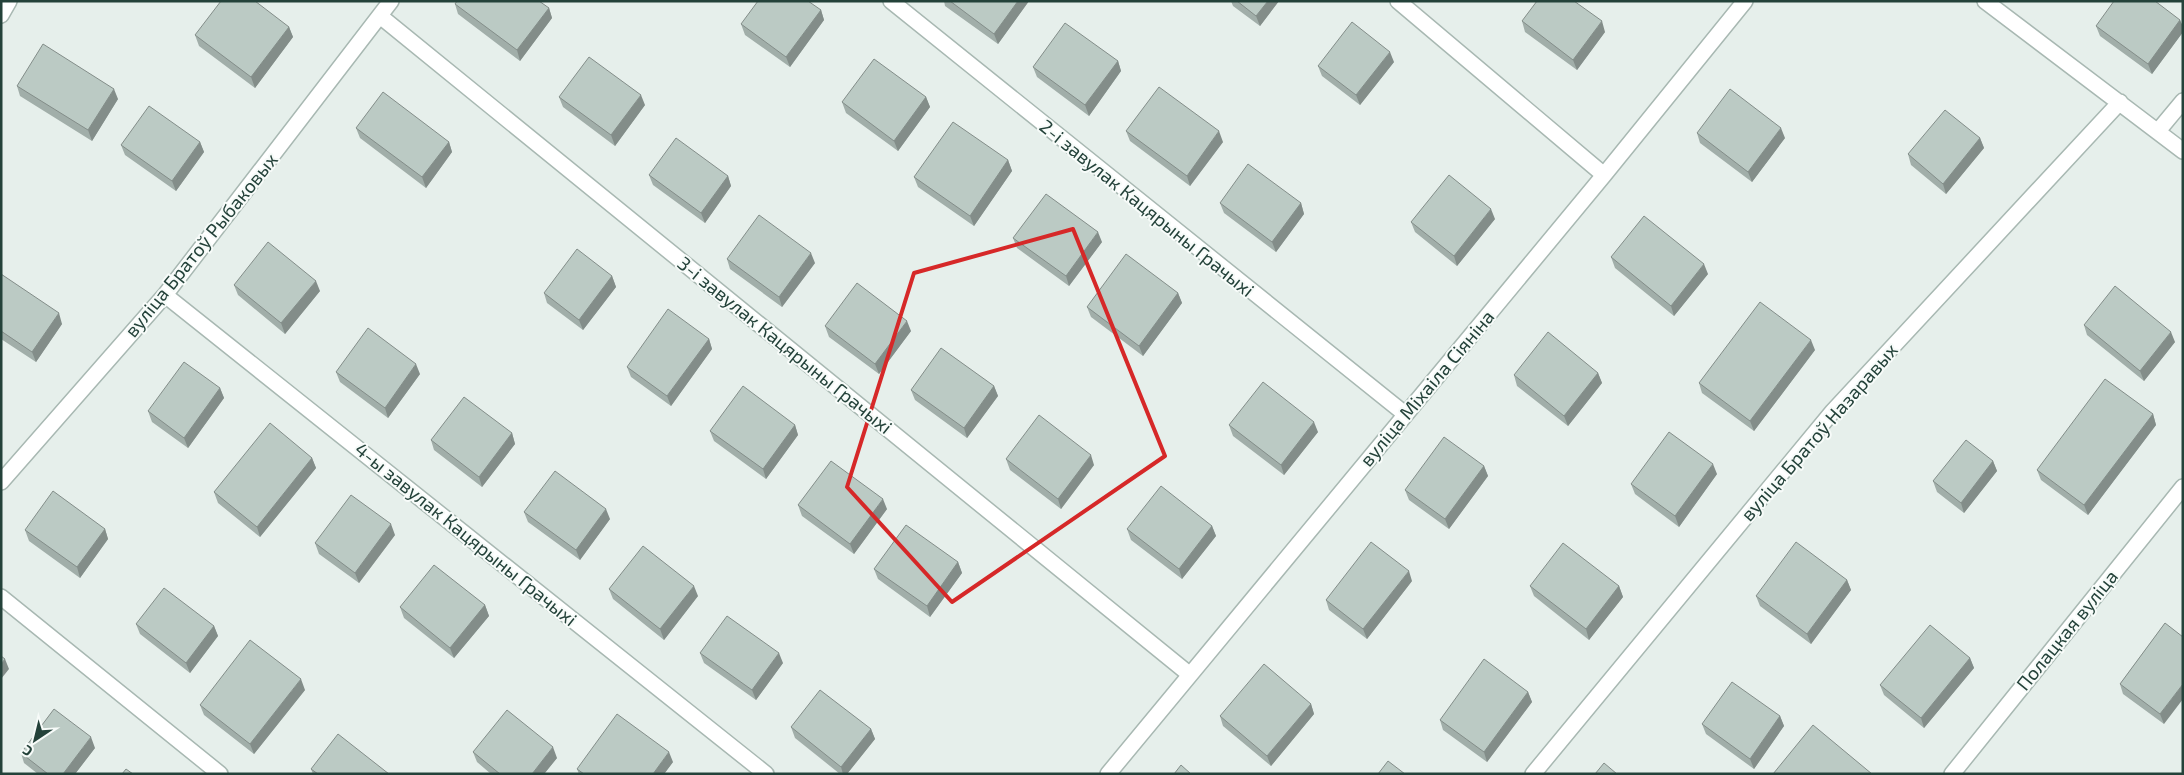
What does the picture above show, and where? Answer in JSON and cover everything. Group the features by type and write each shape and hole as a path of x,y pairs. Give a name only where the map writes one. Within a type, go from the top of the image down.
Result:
{"street":[{"path":"1,15 8,1"},
{"name":"вуліца Братоў Рыбаковых","path":"1,482 165,295 391,1"},
{"name":"2-і завулак Кацярыны Грачыхі","path":"891,1 1405,414"},
{"path":"1398,1 1604,175"},
{"name":"вуліца Міхаіла Сіяніна","path":"1108,774 1604,175 1745,1"},
{"path":"1985,1 2183,151"},
{"name":"3-і завулак Кацярыны Грачыхі","path":"380,16 1189,674"},
{"path":"2158,131 2183,101"},
{"name":"вуліца Братоў Назаравых","path":"1533,774 1833,411 2120,102"},
{"name":"4-ы завулак Кацярыны Грачыхі","path":"165,295 766,774"},
{"name":"Полацкая вуліца","path":"1952,774 2183,487"},
{"path":"1,598 220,774"}],"highlighted area":[{"path":"1073,229 1165,456 952,602 847,487 914,273"}],"building":[{"path":"221,1 255,1 289,27 251,77 195,35"},
{"path":"457,1 539,1 549,8 517,50 455,4"},
{"path":"758,1 808,1 821,10 786,57 741,24"},
{"path":"950,1 1018,1 994,34"},
{"path":"1237,1 1268,1 1256,16"},
{"path":"1537,1 1574,1 1602,21 1573,60 1522,21"},
{"path":"2114,1 2155,1 2180,20 2148,64 2096,26"},
{"path":"1352,22 1390,52 1356,95 1318,66"},
{"path":"1065,23 1118,61 1085,105 1033,67"},
{"path":"43,44 114,89 88,130 17,86"},
{"path":"589,57 641,95 611,135 559,97"},
{"path":"874,59 926,97 894,141 842,102"},
{"path":"1159,87 1219,131 1187,176 1126,131"},
{"path":"1730,89 1781,128 1748,172 1697,133"},
{"path":"383,92 449,142 422,177 356,128"},
{"path":"149,106 200,142 172,181 121,145"},
{"path":"1945,110 1980,138 1943,184 1908,154"},
{"path":"953,122 1008,160 970,216 914,177"},
{"path":"676,138 728,176 701,213 649,175"},
{"path":"1248,164 1301,203 1272,242 1220,203"},
{"path":"1449,175 1491,209 1454,256 1411,222"},
{"path":"1046,194 1098,232 1066,276 1013,238"},
{"path":"759,215 811,253 779,297 727,259"},
{"path":"1644,216 1704,264 1671,306 1611,257"},
{"path":"268,242 316,281 281,323 234,285"},
{"path":"577,249 612,276 579,320 544,293"},
{"path":"1126,254 1178,293 1139,346 1087,307"},
{"path":"1,274 59,313 32,352 1,331"},
{"path":"857,283 907,321 875,364 825,326"},
{"path":"2115,286 2171,332 2140,371 2084,325"},
{"path":"1760,302 1811,340 1750,421 1699,383"},
{"path":"668,309 709,339 667,396 627,367"},
{"path":"368,328 416,364 385,408 336,372"},
{"path":"1548,332 1598,373 1564,416 1514,375"},
{"path":"941,348 994,386 964,428 911,390"},
{"path":"184,362 220,388 184,438 148,411"},
{"path":"2105,379 2153,414 2084,505 2037,470"},
{"path":"1263,382 1314,422 1281,465 1229,425"},
{"path":"743,386 795,425 763,469 710,431"},
{"path":"464,397 512,433 479,477 431,440"},
{"path":"1039,415 1091,455 1058,499 1006,459"},
{"path":"270,423 312,458 257,527 214,492"},
{"path":"1669,432 1713,464 1675,516 1631,484"},
{"path":"1444,437 1484,466 1445,519 1405,490"},
{"path":"1966,440 1993,461 1961,503 1933,481"},
{"path":"831,461 883,499 850,544 798,505"},
{"path":"555,471 606,509 576,550 524,512"},
{"path":"1161,486 1212,526 1179,569 1127,529"},
{"path":"53,491 105,529 77,567 25,530"},
{"path":"351,495 391,524 355,573 315,543"},
{"path":"906,525 958,562 927,606 874,569"},
{"path":"1371,542 1409,571 1363,629 1326,600"},
{"path":"1796,542 1847,580 1807,634 1756,596"},
{"path":"1563,543 1619,586 1586,629 1530,586"},
{"path":"643,546 694,586 660,629 609,589"},
{"path":"434,565 485,605 450,648 400,607"},
{"path":"164,588 214,626 186,663 136,624"},
{"path":"727,616 779,653 752,690 700,653"},
{"path":"2165,623 2183,637 2183,684 2160,714 2120,684"},
{"path":"1930,625 1970,658 1921,718 1880,685"},
{"path":"250,640 301,679 250,744 200,705"},
{"path":"1,656 5,659 1,664"},
{"path":"1484,659 1528,692 1484,752 1440,720"},
{"path":"1264,664 1311,704 1267,756 1220,716"},
{"path":"1732,682 1780,716 1750,759 1702,724"},
{"path":"820,690 871,729 841,767 791,727"},
{"path":"54,709 91,737 63,774 48,774 21,753"},
{"path":"507,710 553,747 532,774 500,774 473,752"},
{"path":"617,714 669,752 653,774 584,774 577,769"},
{"path":"1813,725 1872,774 1773,774"},
{"path":"338,734 389,774 318,774 311,769"},
{"path":"1388,761 1405,774 1378,774"},
{"path":"1604,763 1617,774 1595,774"},
{"path":"1181,765 1191,774 1174,774"},
{"path":"126,769 133,774 122,774"}]}
